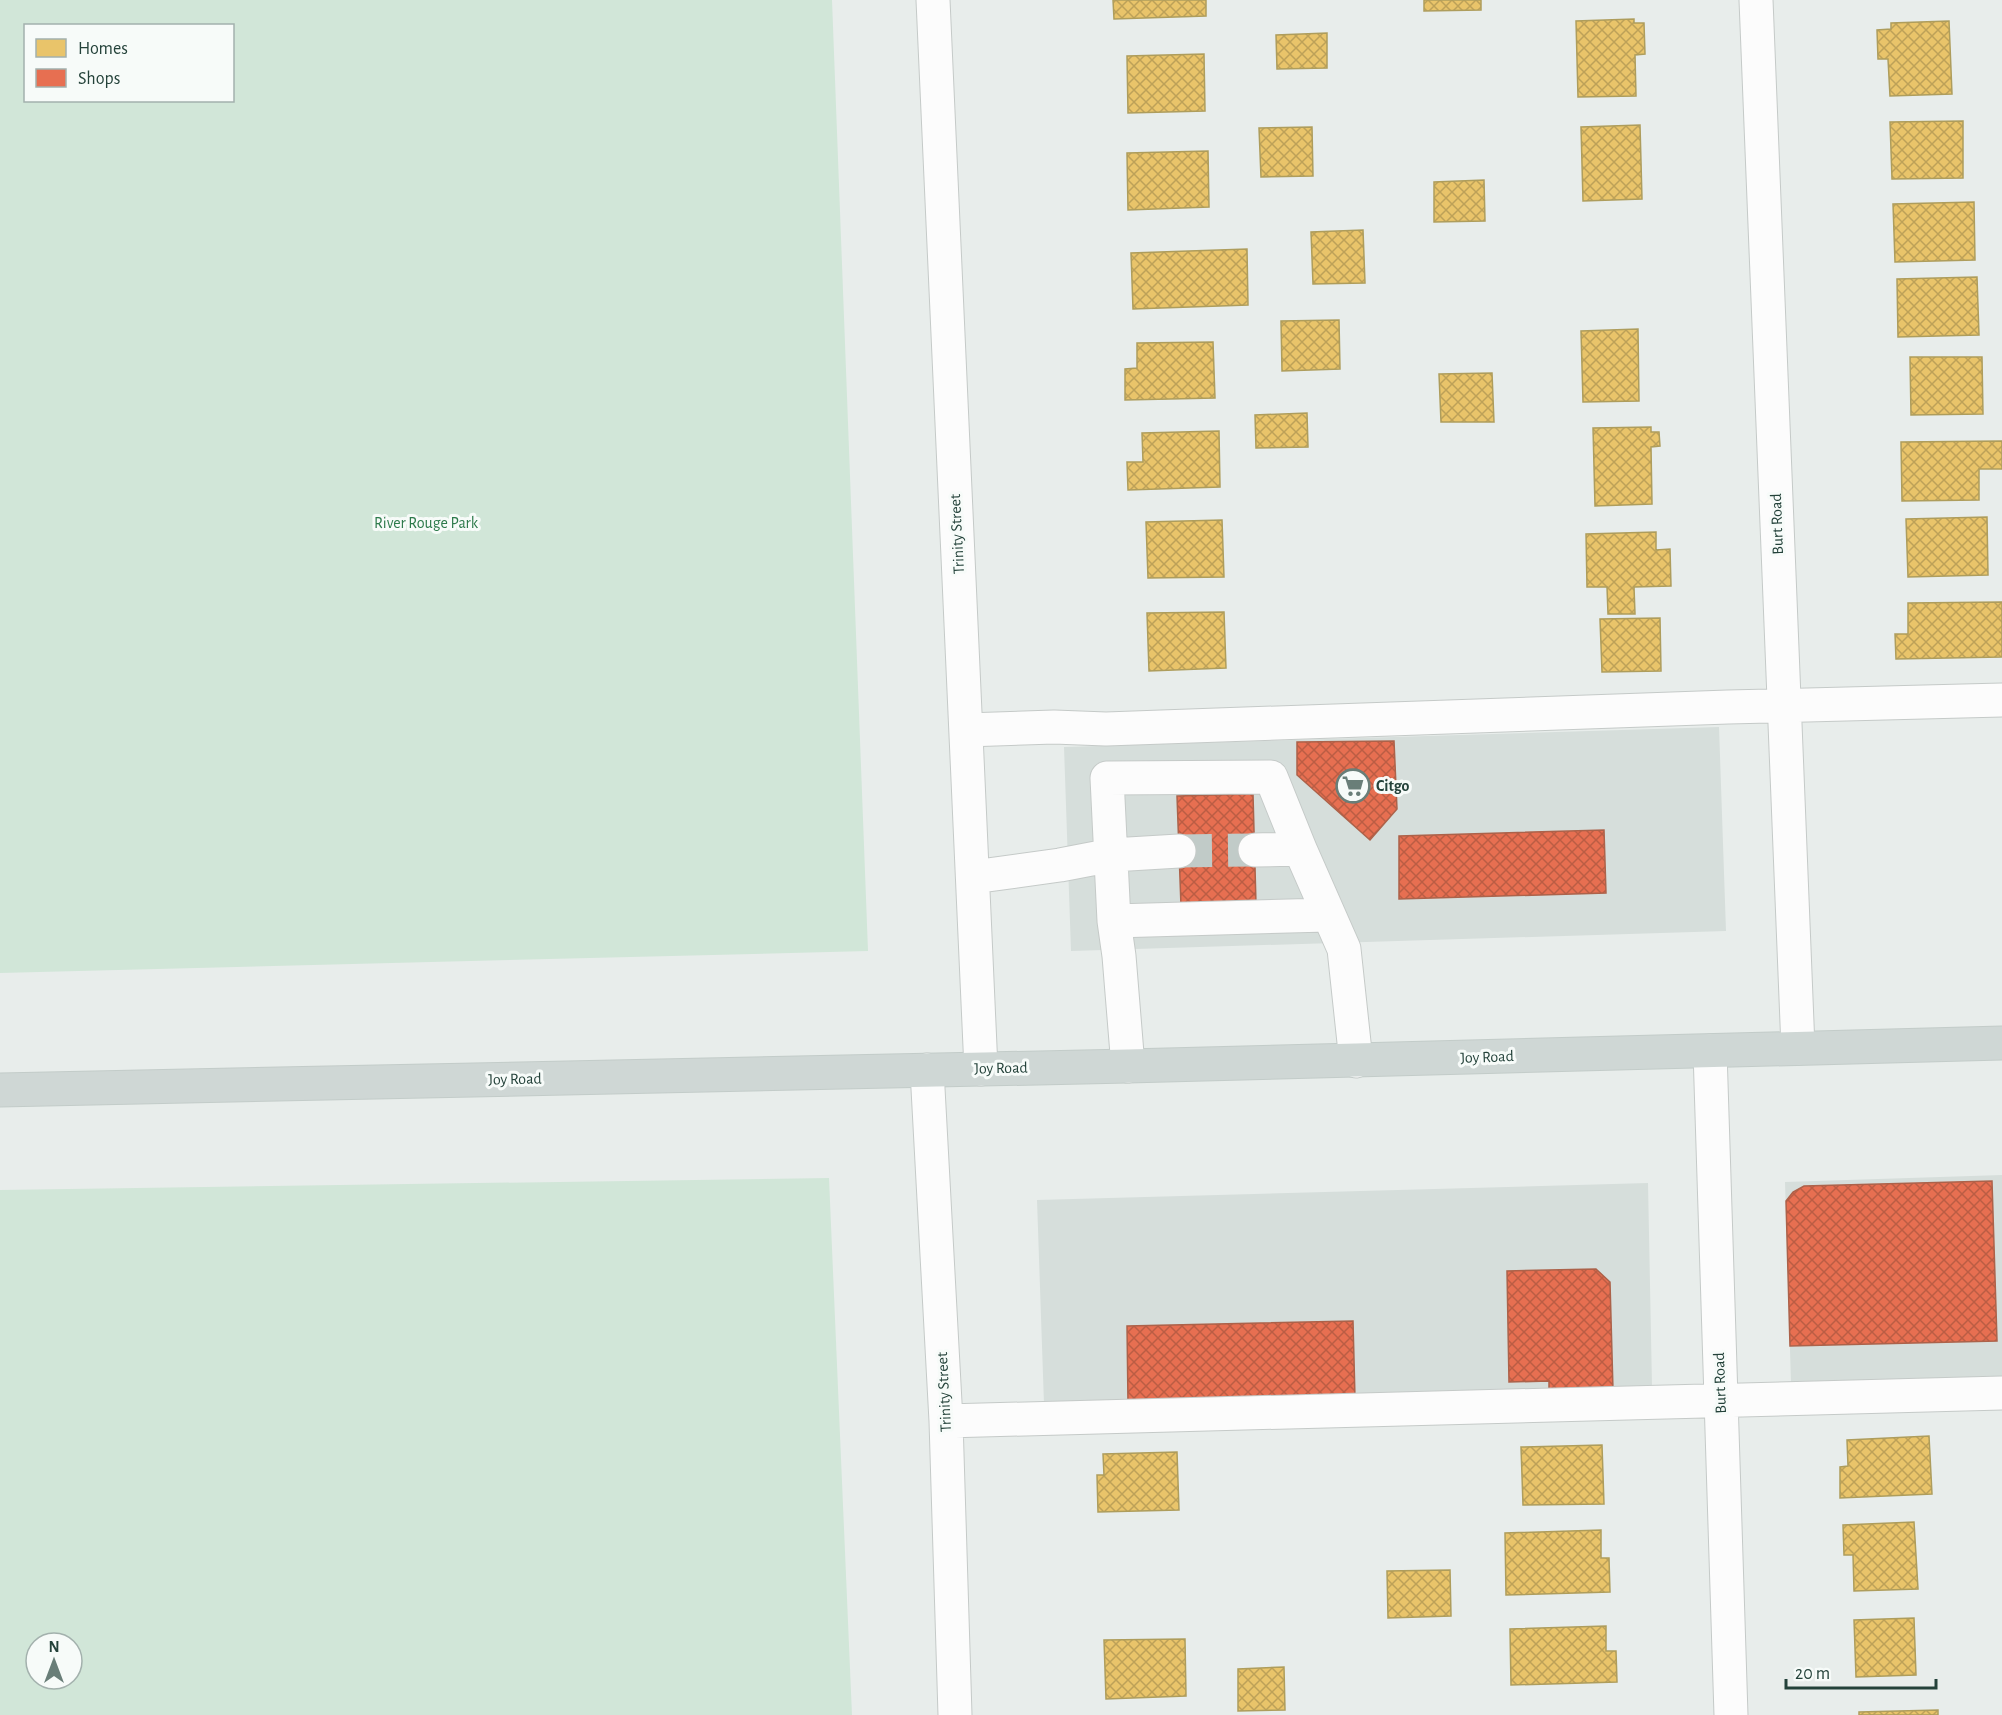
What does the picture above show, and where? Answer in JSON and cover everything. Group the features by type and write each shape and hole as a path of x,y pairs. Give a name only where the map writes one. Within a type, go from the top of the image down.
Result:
{"main road":[{"name":"Joy Road","path":"0,1090 1356,1061 2002,1042"}],"street":[{"name":"Trinity Street","path":"933,0 981,1069"},
{"name":"Burt Road","path":"1756,0 1798,1048"},
{"path":"966,730 1054,727 1106,729 1785,705 2002,700"},
{"path":"1128,1066 1114,921 1107,778 1271,777 1344,949 1356,1061"},
{"path":"1255,850 1300,849"},
{"path":"973,877 1112,855 1179,852"},
{"path":"1114,921 1328,915"},
{"name":"Burt Road","path":"1710,1051 1731,1715"},
{"name":"Trinity Street","path":"927,1070 946,1421 955,1715"},
{"path":"946,1421 2002,1393"}],"shaded area":[{"path":"1719,727 1726,931 1071,951 1064,747"},
{"path":"2002,1175 2002,1376 1791,1383 1785,1182"},
{"path":"1648,1183 1652,1386 1044,1404 1037,1200"}],"green space":[{"name":"River Rouge Park","path":"0,0 832,0 868,951 0,973"},
{"path":"829,1178 852,1715 0,1715 0,1190"}],"building: Homes":[{"path":"1113,0 1206,0 1206,16 1114,19"},
{"path":"1424,0 1481,0 1481,10 1424,11"},
{"path":"1634,19 1634,23 1644,23 1645,54 1635,55 1636,96 1578,97 1576,21"},
{"path":"1949,21 1952,94 1890,96 1888,59 1878,59 1877,30 1891,29 1891,23"},
{"path":"1327,33 1327,68 1277,69 1276,35"},
{"path":"1204,54 1205,111 1128,113 1127,56"},
{"path":"1963,121 1963,178 1892,179 1890,122"},
{"path":"1640,125 1642,199 1583,201 1581,127"},
{"path":"1312,127 1313,176 1261,177 1259,128"},
{"path":"1208,151 1209,207 1128,210 1127,153"},
{"path":"1484,180 1485,221 1434,222 1434,182"},
{"path":"1974,202 1975,260 1895,262 1893,204"},
{"path":"1363,230 1365,283 1313,284 1311,232"},
{"path":"1247,249 1248,305 1133,309 1131,253"},
{"path":"1977,277 1979,335 1898,337 1897,279"},
{"path":"1339,320 1340,369 1282,371 1281,321"},
{"path":"1638,329 1639,401 1583,402 1581,331"},
{"path":"1213,342 1215,398 1125,400 1125,369 1137,368 1137,343"},
{"path":"1910,357 1982,357 1983,414 1911,415"},
{"path":"1492,373 1494,422 1441,422 1439,374"},
{"path":"1307,413 1308,447 1256,448 1255,415"},
{"path":"1651,427 1651,432 1659,432 1660,446 1651,447 1652,504 1595,506 1593,428"},
{"path":"1219,431 1220,487 1128,490 1127,462 1143,462 1142,433"},
{"path":"2002,441 2002,469 1979,469 1979,500 1902,501 1901,442"},
{"path":"1987,517 1988,575 1908,577 1906,519"},
{"path":"1222,520 1224,577 1148,578 1146,522"},
{"path":"1656,532 1656,550 1670,549 1671,586 1634,587 1635,614 1608,614 1607,587 1587,587 1586,534"},
{"path":"2002,602 2002,657 1896,659 1895,634 1908,634 1908,603"},
{"path":"1224,612 1226,668 1149,671 1147,613"},
{"path":"1660,618 1661,671 1602,672 1600,619"},
{"path":"1929,1436 1932,1494 1840,1498 1840,1467 1848,1466 1847,1440"},
{"path":"1602,1445 1604,1504 1523,1505 1521,1447"},
{"path":"1177,1452 1179,1510 1098,1512 1097,1475 1104,1475 1103,1454"},
{"path":"1914,1522 1918,1589 1854,1591 1853,1555 1844,1555 1843,1525"},
{"path":"1601,1530 1601,1558 1609,1558 1610,1592 1506,1595 1505,1533"},
{"path":"1450,1570 1451,1616 1388,1618 1387,1571"},
{"path":"1914,1618 1916,1675 1856,1677 1854,1620"},
{"path":"1606,1626 1606,1651 1616,1651 1617,1682 1511,1685 1510,1629"},
{"path":"1185,1639 1186,1696 1106,1699 1104,1640"},
{"path":"1284,1667 1285,1710 1238,1711 1238,1669"},
{"path":"1938,1710 1938,1715 1859,1715 1859,1712"}],"building: Shops":[{"path":"1394,741 1397,809 1370,840 1297,775 1297,742"},
{"path":"1253,794 1256,904 1181,906 1177,796"},
{"path":"1604,830 1606,893 1399,899 1399,836"},
{"path":"1992,1181 1997,1341 1790,1346 1786,1201 1793,1192 1804,1186"},
{"path":"1596,1269 1610,1282 1613,1390 1549,1391 1549,1381 1509,1382 1507,1271"},
{"path":"1353,1321 1355,1398 1128,1403 1127,1326"}],"tunnel":[{"path":"1179,851 1255,850"}],"place":[{"name":"Citgo","path":"1353,786"}]}
